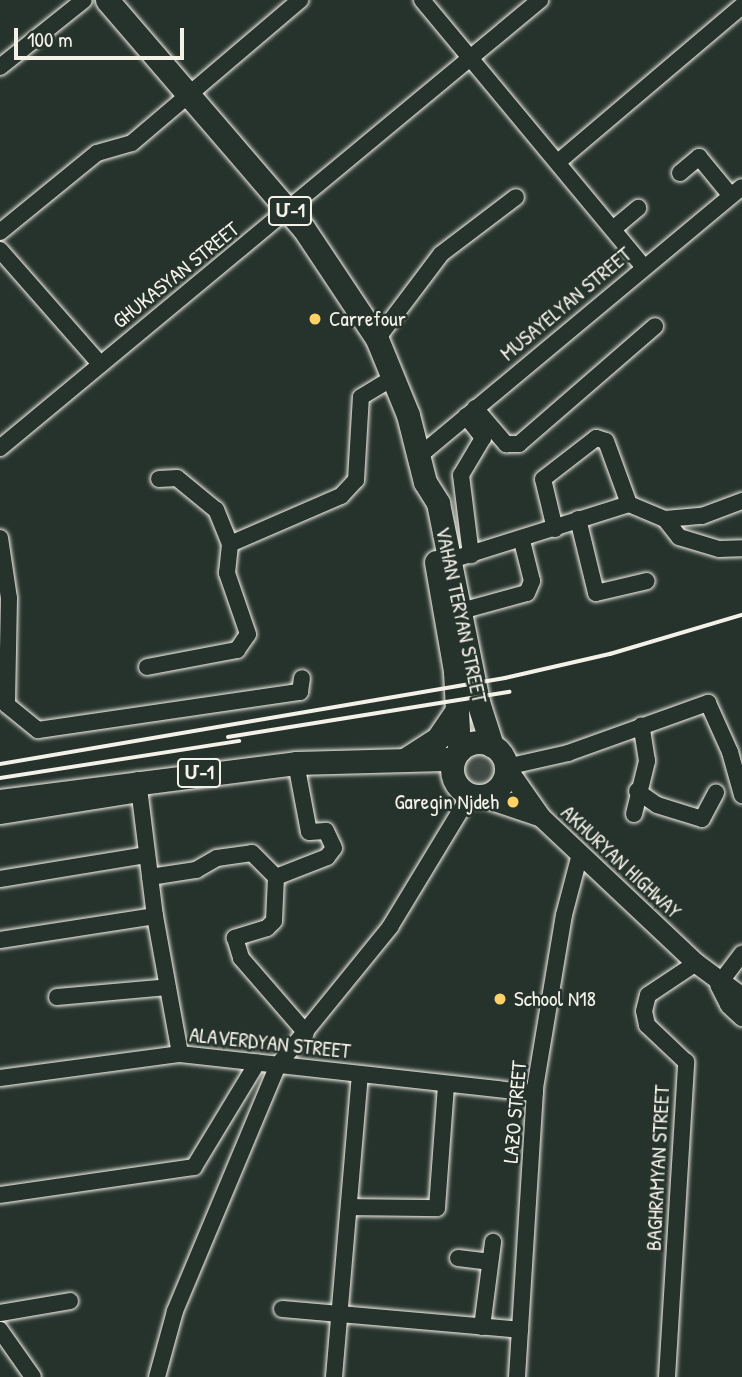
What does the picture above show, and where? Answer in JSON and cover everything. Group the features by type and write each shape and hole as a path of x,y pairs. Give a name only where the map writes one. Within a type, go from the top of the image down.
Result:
{"highway":[{"name":"VAHAN TERYAN STREET","path":"107,0 289,210 377,339 393,378 427,486 438,503 461,557 461,611 478,702 492,746"},
{"name":"VAHAN TERYAN STREET","path":"427,486 424,504 455,671 457,755"},
{"path":"400,762 438,738 457,710"},
{"path":"474,743 492,746 506,767 501,784 471,794 453,776 457,755 474,743"},
{"name":"Մ-1","path":"0,801 138,787 296,763 400,762 457,755"},
{"name":"Մ-1","path":"400,762 471,794"}],"main road":[{"path":"506,767 541,817"},
{"name":"AKHURYAN HIGHWAY","path":"471,794 541,817 719,984 742,997"},
{"name":"AKHURYAN HIGHWAY","path":"719,984 729,1004 742,1016"}],"street":[{"path":"0,67 84,0"},
{"path":"0,232 97,153 132,144 300,0"},
{"path":"422,0 644,267"},
{"name":"GHUKASYAN STREET","path":"0,448 540,0"},
{"path":"558,162 742,6"},
{"path":"680,173 699,157 737,191"},
{"name":"MUSAYELYAN STREET","path":"419,456 737,191"},
{"path":"377,339 441,254 516,197"},
{"path":"613,229 638,208"},
{"path":"0,250 100,364"},
{"path":"471,412 506,444 519,444 655,326"},
{"path":"230,544 341,496 356,480 361,397 393,378"},
{"path":"471,412 483,438 466,459 461,475 461,557 522,541 578,519 629,504 665,519 702,516 742,501"},
{"path":"555,529 543,480 596,438 606,441 629,504"},
{"path":"147,667 237,649 248,634 227,573 230,544 216,510 177,478 159,479"},
{"path":"578,519 596,593 648,581"},
{"path":"665,519 679,537 719,549 742,548"},
{"path":"0,538 9,598 4,706 38,730 300,692 302,678"},
{"path":"461,611 527,593 532,581 522,541"},
{"path":"506,767 568,753 708,702 730,752 742,795"},
{"path":"634,814 637,791 648,761 641,725"},
{"path":"276,877 327,857 334,848 326,831 309,832 296,763"},
{"path":"0,816 138,787 155,916 180,1054"},
{"path":"637,791 657,805 702,819 716,793"},
{"path":"157,1377 175,1311 278,1065 390,927 471,794"},
{"path":"150,877 252,853 276,877 274,921 267,928 235,938 240,958 306,1032"},
{"name":"LAZO STREET","path":"517,1377 535,1093 564,915 580,854"},
{"path":"0,879 146,855"},
{"path":"0,940 155,916"},
{"path":"719,984 742,954"},
{"name":"BAGHRAMYAN STREET","path":"667,1377 686,1062 647,1025 644,1010 648,995 696,963"},
{"path":"57,996 168,988"},
{"name":"ALAVERDYAN STREET","path":"0,1078 180,1054 535,1093"},
{"path":"0,1195 194,1167 257,1063"},
{"path":"334,1377 360,1074"},
{"path":"350,1207 437,1209 446,1084"},
{"path":"482,1327 493,1242"},
{"path":"458,1258 489,1262"},
{"path":"0,1313 70,1301"},
{"path":"282,1309 520,1330"},
{"path":"0,1330 23,1375"}],"shaded area":[{"path":"479,752 491,757 496,769 491,781 479,786 467,781 462,769 467,757"}],"railway":[{"path":"0,764 505,678 610,654 742,615"},
{"path":"228,737 509,692"},
{"path":"0,778 239,741"}],"place":[{"name":"Carrefour","path":"315,319"},
{"name":"Garegin Njdeh","path":"513,802"},
{"name":"School N18","path":"500,999"}]}
